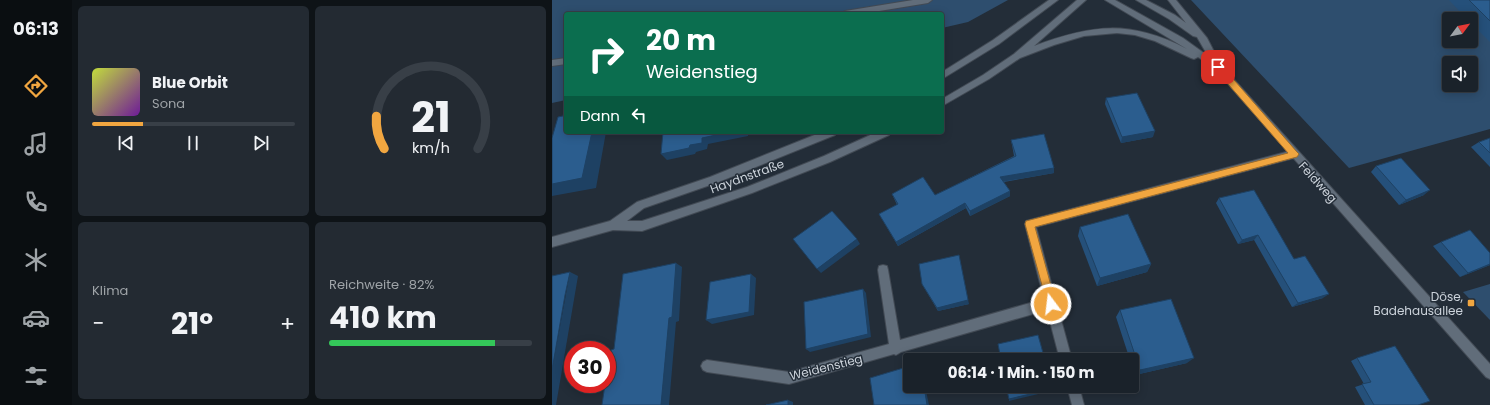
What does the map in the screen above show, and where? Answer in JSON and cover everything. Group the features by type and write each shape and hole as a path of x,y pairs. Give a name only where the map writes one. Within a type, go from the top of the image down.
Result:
{"street":[{"path":"856,12 928,0"},
{"path":"944,75 996,42 1054,0"},
{"path":"944,102 986,77 1017,56 1082,0"},
{"name":"Feldweg","path":"1109,0 1180,40 1218,67 1490,373"},
{"path":"1140,0 1172,17 1204,40"},
{"path":"1172,0 1204,40 1218,67"},
{"path":"1017,56 1058,40 1080,34 1106,30 1128,30 1158,39 1218,67"},
{"path":"552,63 564,61"},
{"name":"Haydnstraße","path":"613,226 640,205 713,180 827,134"},
{"name":"Haydnstraße","path":"552,242 613,226 642,226 792,173 881,134"},
{"path":"1064,353 1030,224 1294,154"},
{"path":"883,270 896,349"},
{"name":"Weidenstieg","path":"707,366 789,378 1051,304"},
{"path":"1075,393 1078,405"}],"shaded area":[{"path":"552,0 1008,0 968,22 944,28 944,12 564,12 564,100 552,103"},
{"path":"1191,0 1490,0 1490,129 1349,168"},
{"path":"1490,284 1490,320 1463,292"}],"building":[{"path":"1469,0 1490,0 1490,21"},
{"path":"1137,93 1155,131 1122,137 1106,98"},
{"path":"564,112 564,134 592,134 582,178 552,184 552,138 558,117 563,116"},
{"path":"663,134 721,134 702,138 702,143 690,145 689,148 661,154"},
{"path":"1044,134 1054,168 1000,177 1010,191 970,211 965,203 896,242 879,214 898,204 892,194 923,177 935,195 1016,156 1011,140"},
{"path":"1490,138 1490,153 1479,142"},
{"path":"1401,158 1430,190 1406,200 1376,166"},
{"path":"1254,190 1294,259 1305,256 1329,294 1298,303 1258,235 1242,240 1219,198"},
{"path":"832,211 857,239 817,269 793,239"},
{"path":"1128,214 1151,264 1100,278 1080,227"},
{"path":"1470,230 1490,253 1490,264 1468,273 1441,242"},
{"path":"959,255 968,300 937,308 922,284 919,264"},
{"path":"676,263 672,317 669,318 661,405 602,405 604,393 616,393 615,341 623,274"},
{"path":"570,272 565,295 552,370 552,276"},
{"path":"751,274 749,312 706,320 710,282"},
{"path":"863,289 868,334 806,349 804,302"},
{"path":"1171,299 1194,358 1140,370 1139,353 1134,353 1120,310"},
{"path":"1038,335 1043,353 1000,353 998,344"},
{"path":"1395,346 1430,401 1418,405 1374,405 1362,384 1371,382 1357,358"},
{"path":"903,368 903,393 925,393 927,405 874,405 870,378"},
{"path":"1008,393 1035,393 1009,399"},
{"path":"788,400 788,405 766,405"}],"place":[{"name":"Döse, Badehausallee","path":"1471,303"}],"route":[{"path":"1051,304 1030,224 1294,154 1218,67"}]}
